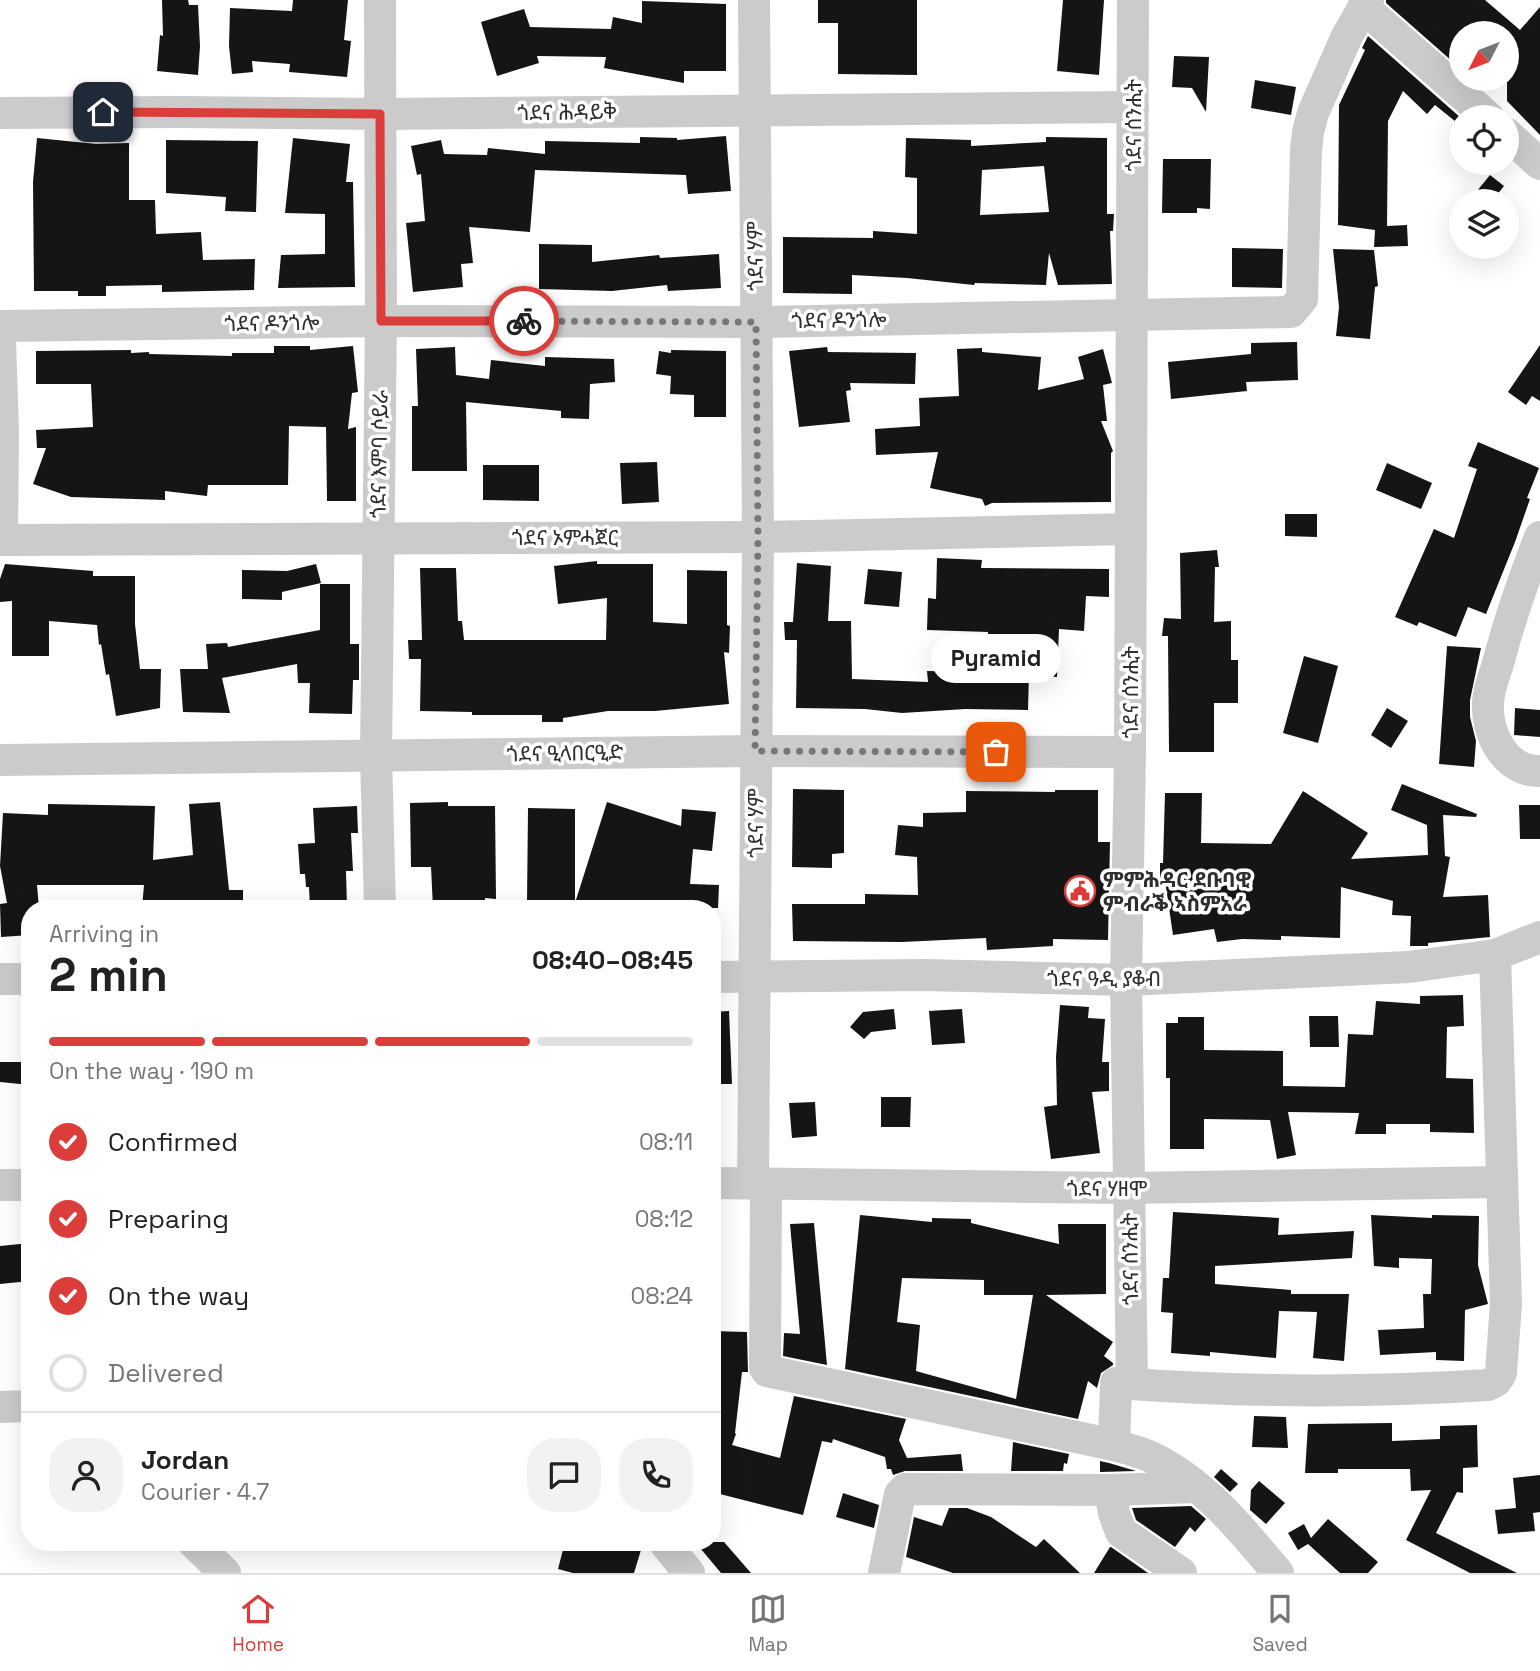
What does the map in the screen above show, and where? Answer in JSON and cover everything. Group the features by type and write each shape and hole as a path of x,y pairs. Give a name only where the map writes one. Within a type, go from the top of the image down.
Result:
{"street":[{"name":"ጎደና እምባ ሶይራ","path":"380,0 381,321 376,755 380,900"},
{"name":"ጎደና ሃም","path":"754,0 758,537 755,976 759,1184 767,1371 1114,1445"},
{"name":"ጎደና ሰንሒት","path":"1114,1445 1123,1384 1128,1188 1126,980 1130,752 1133,0"},
{"path":"1365,3 1475,105"},
{"name":"ጎደና ዶንጎሎ","path":"0,326 381,321 756,322 1291,312 1302,299 1308,132 1313,113 1365,3"},
{"name":"ጎደና ሕዳይቅ","path":"0,113 180,111 380,114 1133,107"},
{"path":"1519,145 1540,164"},
{"path":"0,340 4,432 1,540"},
{"name":"ጎደና ኦምሓጀር","path":"1,540 758,537 1130,529"},
{"path":"1540,537 1527,602 1488,699 1488,715 1497,745 1506,757 1517,765 1540,771"},
{"name":"ጎደና ዒላበርዒድ","path":"0,760 755,751 1130,752"},
{"name":"ጎደና ዓዲ ያቆብ","path":"721,977 923,975 1126,980 1409,967 1495,955 1540,937"},
{"path":"1123,1384 1209,1390 1318,1391 1420,1389 1488,1385 1496,1381 1501,1373 1506,1303 1495,955"},
{"path":"0,979 21,979"},
{"name":"ጎደና ሃዘሞ","path":"721,1183 1128,1188 1501,1182"},
{"path":"0,1185 21,1185"},
{"path":"0,1407 21,1406"},
{"path":"1114,1445 1155,1459 1196,1487 1249,1538 1278,1573"},
{"path":"884,1573 900,1494 905,1489 1110,1490 1196,1487"},
{"path":"1110,1490 1121,1532 1181,1573"},
{"path":"202,1551 225,1573"},
{"path":"671,1551 689,1573"}],"building":[{"path":"162,0 188,0 189,5 198,5 198,75 157,71 160,35 163,36"},
{"path":"293,0 348,0 344,40 351,41 347,77 289,72 290,64 252,61 253,72 232,74 229,46 230,8 292,11"},
{"path":"818,0 917,0 917,75 838,74 838,23 818,23"},
{"path":"1063,0 1104,0 1099,75 1057,71"},
{"path":"1386,0 1485,0 1510,21 1449,21 1449,58 1386,3"},
{"path":"642,1 726,4 726,71 684,71 684,83 604,68 606,57 537,56 539,63 497,76 481,22 524,9 530,27 611,29 613,17 642,23"},
{"path":"1540,7 1540,135 1519,113 1519,105 1511,105 1507,101 1507,91 1519,91 1519,29"},
{"path":"1368,36 1449,107 1449,116 1435,105 1427,114 1403,91 1388,121 1387,226 1407,225 1408,246 1374,247 1375,230 1338,225 1339,105 1365,50 1362,48"},
{"path":"1174,56 1209,57 1206,112 1192,88 1172,87"},
{"path":"1255,80 1296,87 1291,115 1251,108"},
{"path":"726,136 731,191 688,194 686,175 535,170 530,232 469,227 473,263 461,264 463,287 413,292 406,223 425,221 421,174 417,175 411,146 441,140 444,154 487,155 488,148 545,154 545,141 640,143 640,137 677,140"},
{"path":"1046,137 1107,138 1107,214 1114,214 1113,231 1110,231 1112,284 1058,285 1049,253 1046,285 974,285 852,275 852,294 783,293 783,237 873,238 873,231 917,234 917,178 905,177 906,138 971,140 971,146 1046,142","holes":["1044,166 1049,212 980,215 982,170"]},
{"path":"37,138 96,144 129,143 129,200 155,200 156,234 201,232 203,260 255,259 254,290 162,292 162,285 106,286 106,296 78,296 78,291 34,291 33,182"},
{"path":"293,138 350,144 346,182 353,182 355,287 278,288 281,255 325,254 325,214 285,213"},
{"path":"166,140 258,141 256,212 225,211 226,197 166,193"},
{"path":"1163,159 1211,159 1210,209 1197,208 1197,213 1162,213"},
{"path":"1490,175 1504,186 1502,189 1479,189"},
{"path":"539,244 592,245 592,262 659,255 660,258 719,254 721,288 668,291 667,285 612,291 539,289"},
{"path":"1232,248 1283,249 1282,288 1232,287"},
{"path":"1333,249 1374,250 1378,286 1375,287 1370,339 1336,336 1339,307"},
{"path":"1297,342 1298,380 1246,382 1247,391 1171,399 1168,362 1251,354 1251,343"},
{"path":"1540,345 1540,401 1532,396 1526,405 1508,392"},
{"path":"274,346 310,346 310,350 353,346 358,392 352,393 348,429 356,427 356,501 327,501 326,427 289,426 288,485 208,485 207,496 165,491 165,500 71,497 33,484 46,448 37,448 36,430 93,427 91,384 36,384 36,351 131,350 131,353 232,356 232,353 274,353"},
{"path":"455,347 456,375 489,379 491,360 545,366 545,357 614,359 615,382 590,384 589,419 561,418 561,411 466,402 467,471 412,471 412,406 418,406 416,349"},
{"path":"827,347 828,352 916,353 915,384 850,383 851,390 846,391 850,422 799,427 789,351"},
{"path":"982,348 982,352 1041,357 1038,390 1084,379 1078,357 1103,349 1112,383 1103,385 1107,421 1101,421 1113,451 1111,502 992,503 985,506 982,499 930,488 938,452 876,455 875,429 920,426 919,398 959,396 957,349"},
{"path":"671,350 726,351 726,417 694,417 694,395 670,394 671,376 656,374 659,351 671,353"},
{"path":"1478,442 1539,468 1527,498 1530,499 1515,542 1486,614 1468,607 1456,637 1419,622 1417,626 1395,617 1434,529 1454,538 1477,469 1468,466"},
{"path":"657,462 659,502 622,504 620,463"},
{"path":"1387,463 1432,483 1421,509 1376,490"},
{"path":"483,465 539,465 539,501 483,500"},
{"path":"1285,514 1317,514 1317,537 1285,536"},
{"path":"1217,550 1219,567 1215,567 1214,622 1231,621 1231,660 1238,660 1238,703 1214,703 1214,752 1169,752 1168,636 1162,636 1164,618 1181,619 1180,553"},
{"path":"937,558 982,560 981,568 1109,569 1109,597 1086,596 1084,631 1059,629 1057,677 1031,675 1033,639 988,635 988,632 927,630 928,598 936,599"},
{"path":"597,561 597,564 653,564 653,622 687,624 687,570 727,571 729,653 724,652 729,704 655,711 608,711 563,718 563,722 542,722 542,715 472,715 472,712 420,711 421,659 409,659 408,640 422,640 420,568 456,568 458,621 462,621 464,640 606,640 607,598 558,604 554,566"},
{"path":"797,563 831,566 828,621 851,621 852,679 928,682 927,671 1029,673 1028,710 965,709 902,713 865,709 796,708 797,640 785,640 784,622 793,622"},
{"path":"5,564 93,571 93,576 135,576 135,624 140,669 161,669 160,708 116,716 109,674 106,675 101,644 99,645 97,625 49,621 49,656 12,656 12,601 0,602 0,579"},
{"path":"316,564 321,583 282,592 282,600 242,599 242,570 287,571"},
{"path":"868,569 902,572 899,607 864,604"},
{"path":"320,584 350,584 350,644 359,644 359,680 353,680 352,714 309,713 310,683 298,683 297,664 222,678 230,713 183,712 180,669 208,669 206,644 227,643 228,647 320,630"},
{"path":"1447,646 1481,648 1470,700 1470,717 1476,741 1474,767 1439,764"},
{"path":"1304,656 1338,666 1318,743 1283,733"},
{"path":"1387,708 1408,721 1391,748 1371,735"},
{"path":"1515,708 1540,710 1540,737 1514,735"},
{"path":"1402,784 1477,814 1476,817 1443,815 1445,856 1450,857 1443,897 1488,895 1490,937 1410,946 1411,916 1392,915 1393,901 1341,887 1340,938 1281,936 1281,940 1242,939 1217,942 1214,929 1173,935 1165,881 1160,881 1165,793 1202,793 1201,843 1271,844 1303,791 1368,833 1351,859 1428,855 1427,825 1391,810"},
{"path":"793,789 844,790 844,853 832,854 832,868 792,867"},
{"path":"1098,790 1098,842 1110,842 1108,940 1053,939 1053,946 987,950 986,938 902,942 793,941 792,904 865,904 865,894 918,895 917,857 895,855 898,825 923,827 923,813 966,812 966,791"},
{"path":"220,802 229,890 243,890 243,900 143,900 144,885 37,885 38,900 21,900 21,936 1,937 0,904 7,903 0,866 3,813 48,815 48,804 155,806 153,860 193,855 189,804"},
{"path":"448,802 448,806 495,806 496,899 433,900 431,867 411,867 410,803"},
{"path":"607,802 681,826 682,809 716,812 712,851 693,849 690,884 719,885 718,900 576,900"},
{"path":"1519,805 1540,805 1540,839 1520,839"},
{"path":"357,806 358,833 351,833 353,871 346,871 347,900 310,900 305,874 300,874 298,844 315,843 313,808"},
{"path":"528,808 575,809 575,900 527,900"},
{"path":"1463,995 1464,1026 1447,1027 1446,1078 1473,1079 1474,1133 1430,1132 1430,1124 1386,1124 1386,1134 1355,1134 1359,1113 1288,1112 1296,1155 1277,1159 1270,1120 1204,1119 1204,1149 1170,1149 1170,1078 1166,1078 1166,1023 1178,1023 1178,1017 1204,1017 1204,1050 1283,1051 1283,1086 1345,1087 1348,1034 1373,1035 1376,1001 1420,1004 1420,996"},
{"path":"1060,1005 1089,1007 1088,1018 1105,1019 1102,1062 1109,1062 1109,1091 1092,1092 1100,1153 1051,1159 1044,1107 1057,1105 1056,1057"},
{"path":"894,1009 896,1029 871,1032 864,1039 850,1027 863,1012"},
{"path":"962,1009 965,1043 932,1045 929,1011"},
{"path":"721,1011 729,1011 732,1084 721,1084"},
{"path":"1309,1016 1338,1016 1339,1047 1310,1047"},
{"path":"0,1062 21,1062 21,1084 0,1082"},
{"path":"881,1097 911,1097 910,1127 881,1127"},
{"path":"815,1102 817,1136 792,1138 789,1103"},
{"path":"1173,1212 1279,1218 1278,1235 1354,1231 1352,1258 1215,1266 1215,1284 1291,1290 1291,1294 1349,1294 1344,1361 1313,1358 1317,1312 1279,1311 1276,1358 1210,1352 1210,1356 1171,1353 1173,1313 1161,1312 1163,1278 1169,1278"},
{"path":"860,1215 932,1222 932,1218 971,1219 971,1223 1059,1244 1058,1224 1106,1224 1106,1294 1046,1295 1113,1342 1104,1356 1113,1365 1101,1373 1097,1388 1088,1381 1078,1419 845,1369","holes":["902,1278 984,1280 984,1295 1033,1295 1016,1399 916,1371 920,1325 897,1322"]},
{"path":"1371,1215 1432,1218 1432,1215 1479,1216 1478,1265 1488,1304 1465,1310 1464,1361 1436,1360 1436,1352 1380,1355 1378,1330 1424,1328 1423,1294 1431,1294 1432,1259 1399,1258 1399,1268 1374,1266"},
{"path":"814,1223 827,1365 783,1356 784,1333 800,1334 790,1224"},
{"path":"21,1244 21,1282 0,1284 0,1246"},
{"path":"721,1331 747,1332 748,1372 742,1372 736,1434 732,1445 780,1458 794,1396 906,1419 899,1440 907,1458 961,1454 963,1471 905,1471 893,1475 891,1469 887,1469 885,1457 833,1439 832,1443 822,1441 803,1515 721,1494"},
{"path":"1254,1416 1286,1417 1288,1448 1252,1447"},
{"path":"1392,1423 1392,1441 1440,1439 1440,1426 1477,1425 1478,1467 1463,1468 1463,1493 1457,1492 1436,1533 1517,1573 1470,1573 1406,1540 1431,1490 1411,1491 1410,1469 1338,1469 1338,1473 1305,1473 1308,1424"},
{"path":"1013,1442 1069,1454 1067,1464 1064,1463 1063,1471 1011,1471"},
{"path":"1100,1461 1109,1463 1136,1471 1100,1472"},
{"path":"1221,1469 1238,1484 1230,1492 1214,1477"},
{"path":"1540,1475 1540,1512 1533,1513 1535,1531 1498,1534 1495,1510 1516,1508 1513,1478"},
{"path":"1259,1481 1285,1503 1266,1524 1250,1510 1251,1490"},
{"path":"843,1493 879,1505 874,1528 836,1517"},
{"path":"1191,1506 1206,1519 1195,1532 1190,1527 1175,1547 1136,1520 1132,1508"},
{"path":"949,1508 967,1508 991,1517 1036,1547 1044,1539 1080,1573 953,1573 906,1557 914,1517 942,1526"},
{"path":"1328,1519 1378,1562 1368,1573 1340,1573 1308,1544 1298,1550 1288,1533 1304,1524 1311,1538"},
{"path":"721,1542 724,1542 751,1573 721,1573 703,1551 721,1551"},
{"path":"1111,1547 1148,1573 1094,1573"},
{"path":"563,1551 641,1551 634,1573 573,1573 558,1569"}],"way so far":[{"path":"524,321 756,322 758,537 755,751 996,752"}],"place":[{"name":"Pyramid","path":"996,752"},
{"name":"ምምሕዳር ደቡባዊ ምብራቕ ኣስምአራ","path":"1080,891"}],"route":[{"path":"103,112 380,114 381,321 524,321"}]}
